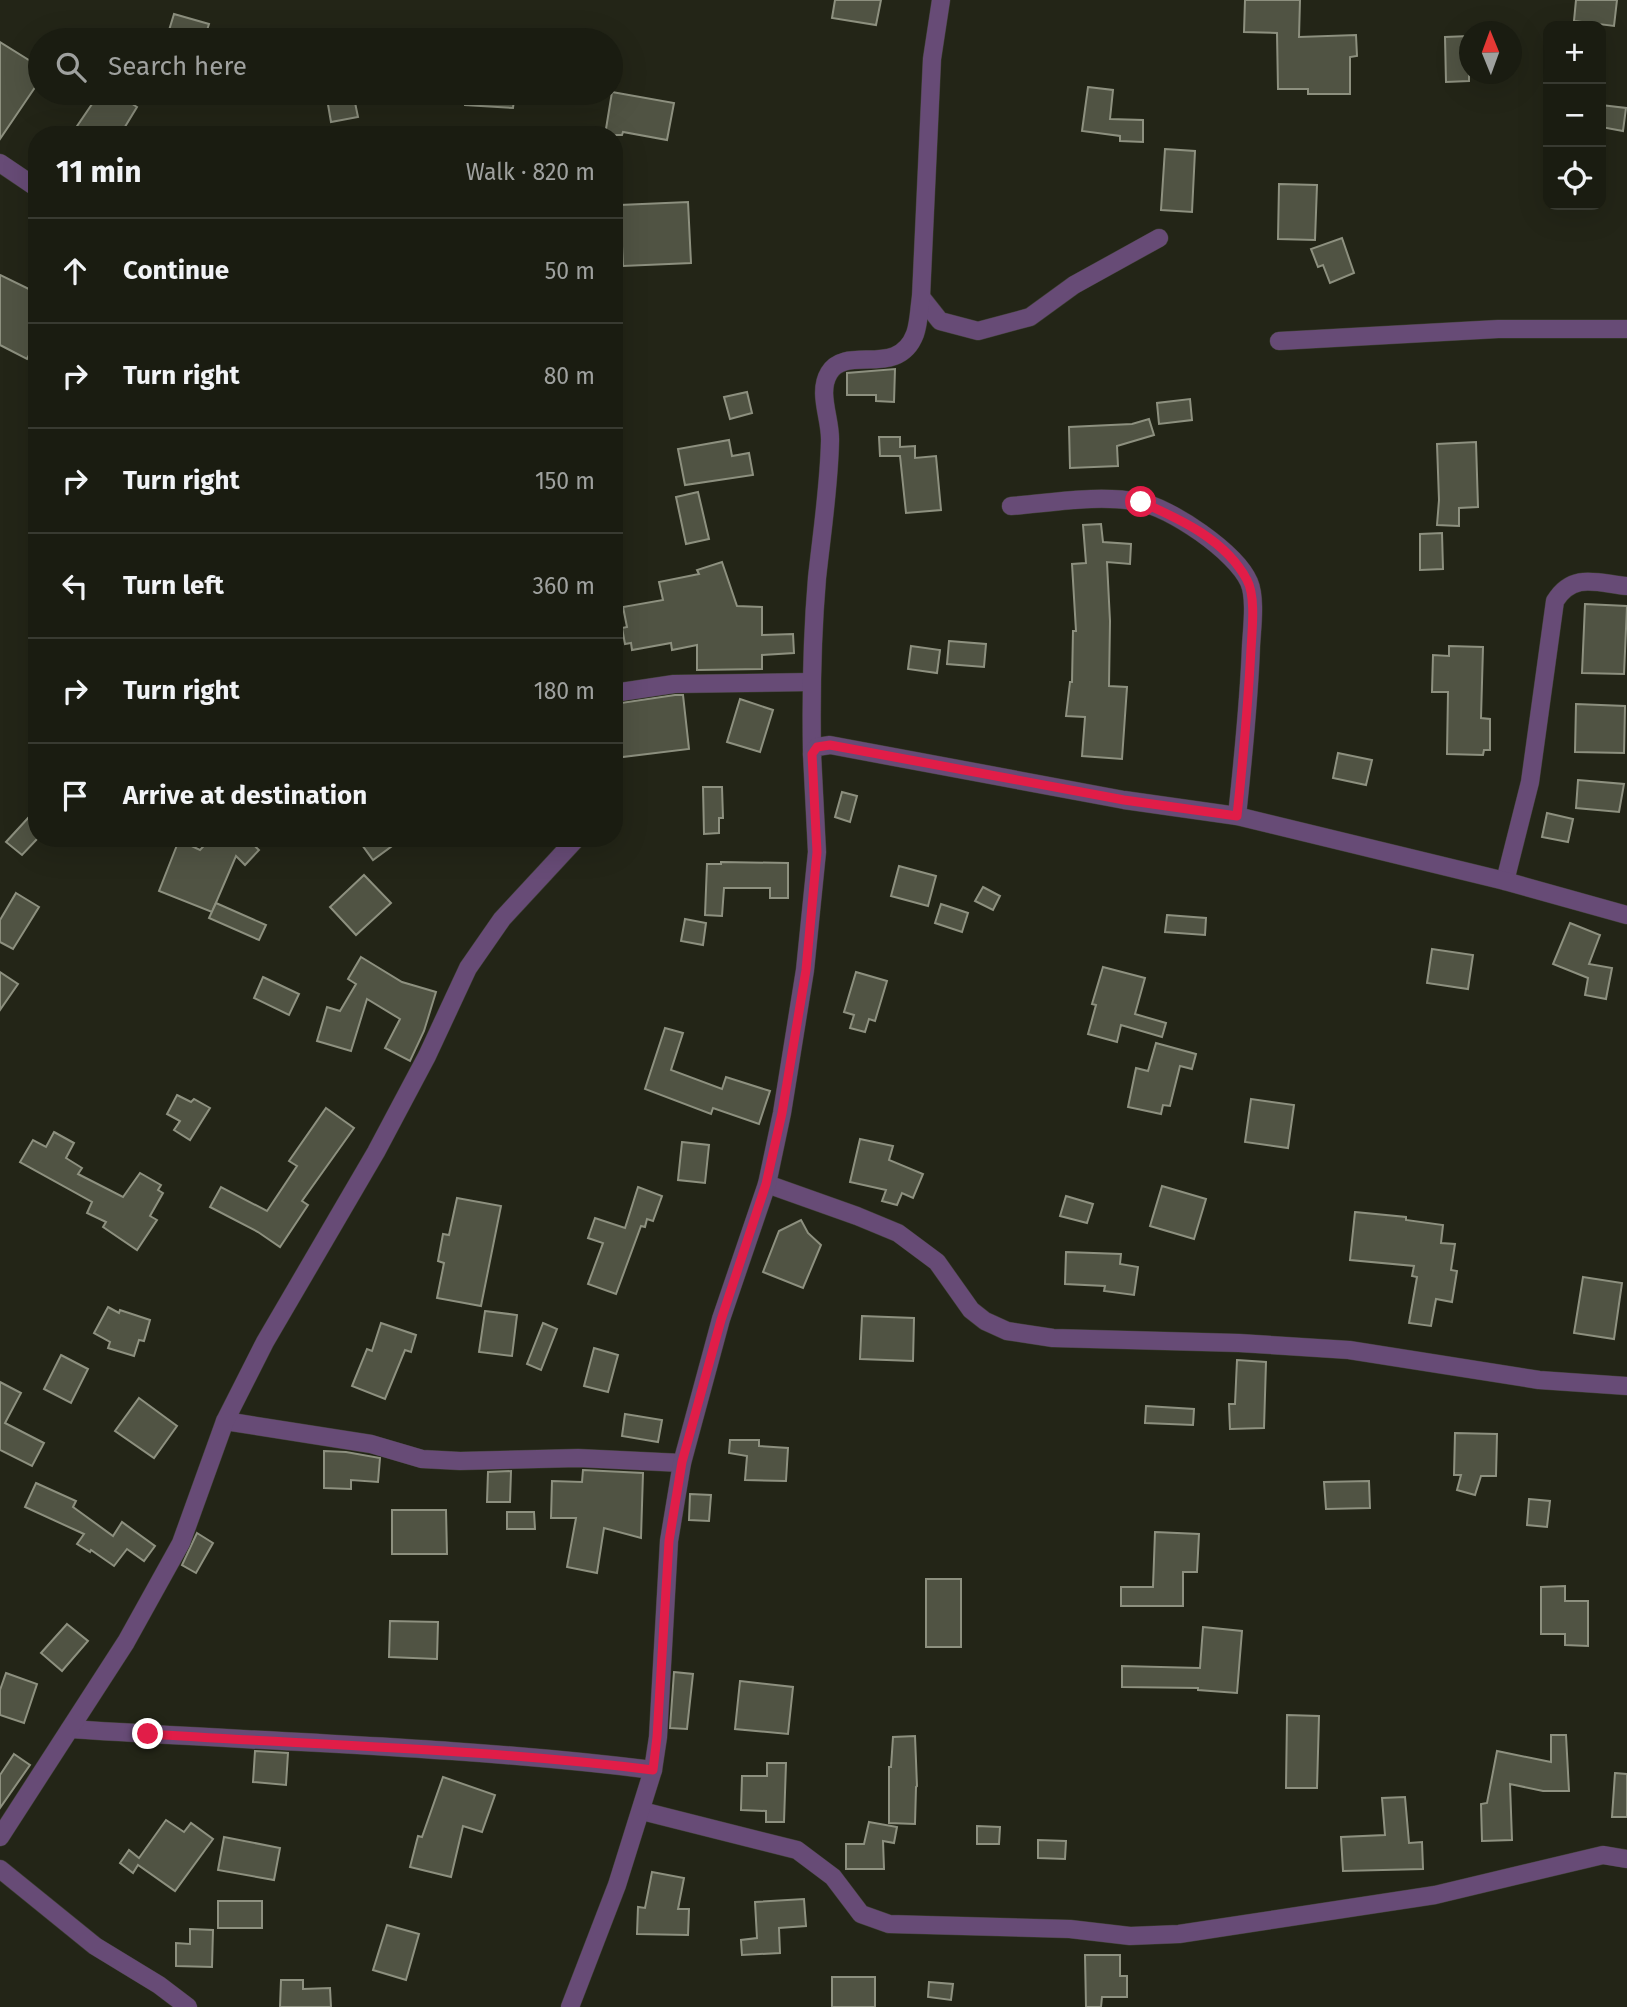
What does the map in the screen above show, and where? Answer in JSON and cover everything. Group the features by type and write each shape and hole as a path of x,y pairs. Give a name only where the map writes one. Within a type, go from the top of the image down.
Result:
{"street":[{"path":"570,2007 617,1885 653,1770 669,1541 682,1462 721,1320 766,1184 782,1113 806,970 817,852 811,682 817,579 829,480 831,433 825,386 829,372 837,364 900,355 914,335 921,297 932,59 941,0"},
{"path":"0,163 28,182"},
{"path":"921,297 940,321 978,331 1030,317 1074,285 1159,239"},
{"path":"1279,341 1498,328 1627,329"},
{"path":"1011,506 1100,499 1141,502 1175,517 1208,537 1233,559 1249,582 1253,615 1248,724 1237,816"},
{"path":"1506,881 1530,782 1555,601 1562,588 1578,580 1627,586"},
{"path":"623,692 674,684 811,682"},
{"path":"812,754 817,747 830,745 1124,800 1237,816 1506,881 1627,915"},
{"path":"0,1837 126,1642 181,1543 225,1421 265,1342 376,1152 421,1068 468,968 502,919 569,847"},
{"path":"766,1184 898,1233 937,1262 971,1310 985,1321 1007,1331 1053,1338 1239,1343 1349,1350 1539,1380 1627,1386"},
{"path":"225,1421 372,1444 422,1459 460,1461 578,1458 682,1462"},
{"path":"70,1729 439,1751 579,1761 653,1770"},
{"path":"642,1811 797,1850 833,1877 861,1914 889,1924 1070,1929 1130,1936 1179,1934 1435,1895 1603,1855 1627,1859"},
{"path":"0,1869 95,1946 159,1985 188,2007"}],"building":[{"path":"835,0 881,0 876,25 832,18"},
{"path":"1245,0 1300,0 1299,37 1356,35 1357,56 1350,57 1350,94 1308,94 1308,89 1278,89 1277,33 1244,32"},
{"path":"1576,0 1617,0 1614,26 1606,25 1606,21 1574,21"},
{"path":"174,14 209,24 208,28 170,28"},
{"path":"1459,36 1459,81 1446,82 1445,37"},
{"path":"0,42 28,60 28,98 0,139"},
{"path":"1088,87 1113,90 1110,119 1143,120 1143,142 1120,141 1120,136 1082,131"},
{"path":"623,94 674,103 667,140 623,132 623,126 606,126 610,105 623,105"},
{"path":"91,105 137,107 125,126 77,126"},
{"path":"328,105 356,105 358,117 331,122"},
{"path":"465,105 513,105 513,108"},
{"path":"1606,106 1626,108 1623,131 1606,128"},
{"path":"1165,149 1195,151 1192,212 1161,210"},
{"path":"1279,184 1317,185 1315,240 1278,239"},
{"path":"688,202 691,263 623,266 623,205"},
{"path":"1342,238 1354,273 1330,283 1323,265 1318,267 1311,249"},
{"path":"0,275 28,289 28,357 27,359 0,345"},
{"path":"895,369 894,402 876,401 876,395 847,395 847,373"},
{"path":"747,392 752,413 730,419 724,397"},
{"path":"1190,399 1192,420 1159,424 1157,403"},
{"path":"1149,419 1154,435 1117,446 1118,466 1070,468 1069,427 1132,424"},
{"path":"879,437 900,437 900,447 915,446 915,458 936,456 941,510 906,513 900,456 880,456"},
{"path":"729,440 732,456 749,453 753,475 685,485 678,449"},
{"path":"1476,442 1478,507 1459,508 1459,526 1437,525 1437,444"},
{"path":"698,492 709,539 686,544 676,497"},
{"path":"1101,524 1103,542 1131,544 1130,564 1107,562 1109,686 1127,687 1122,759 1082,756 1085,717 1066,716 1072,682 1073,631 1076,631 1072,564 1086,563 1083,525"},
{"path":"1442,533 1443,569 1420,570 1420,534"},
{"path":"722,562 737,606 762,607 762,635 793,634 794,653 762,655 762,669 697,670 697,645 672,650 671,643 632,650 631,643 625,644 623,628 627,627 623,607 663,600 659,582 699,574 697,570"},
{"path":"1585,604 1627,606 1624,674 1582,673"},
{"path":"949,641 986,644 984,667 947,664"},
{"path":"911,646 940,650 937,673 908,669"},
{"path":"1449,646 1483,647 1481,718 1490,719 1490,750 1484,750 1483,755 1447,754 1448,692 1432,692 1433,655 1449,656"},
{"path":"683,695 689,749 623,757 623,703"},
{"path":"740,699 773,710 760,752 727,742"},
{"path":"1576,704 1625,706 1624,753 1575,752"},
{"path":"1338,753 1372,760 1366,785 1333,778"},
{"path":"1578,780 1624,784 1619,812 1576,808"},
{"path":"703,787 722,787 723,818 719,818 719,833 704,834"},
{"path":"842,792 857,796 850,822 835,817"},
{"path":"1547,813 1573,819 1568,842 1542,837"},
{"path":"28,818 30,847 22,855 6,842"},
{"path":"176,847 194,847 200,850 203,847 256,847 259,850 245,865 236,856 212,912 159,891"},
{"path":"364,847 391,847 373,860"},
{"path":"788,863 788,898 770,898 770,888 724,888 722,916 705,915 707,864"},
{"path":"899,866 936,876 928,906 891,896"},
{"path":"364,875 391,903 356,935 330,907"},
{"path":"983,887 1000,896 993,910 975,901"},
{"path":"16,893 39,907 13,949 0,942 0,920"},
{"path":"216,903 266,925 259,940 209,918"},
{"path":"941,904 968,913 962,932 935,923"},
{"path":"1167,915 1206,918 1205,935 1165,932"},
{"path":"685,919 706,923 703,945 681,941"},
{"path":"1570,923 1600,935 1589,964 1612,968 1606,999 1585,995 1588,978 1553,964"},
{"path":"1432,949 1473,955 1468,989 1427,983"},
{"path":"361,957 402,982 436,992 424,1031 410,1061 385,1048 400,1019 367,999 351,1051 317,1041 327,1007 340,1011 356,984 348,979"},
{"path":"1103,967 1145,978 1135,1014 1166,1023 1162,1037 1121,1025 1117,1042 1088,1034 1096,1005 1092,1004"},
{"path":"0,972 18,984 0,1010"},
{"path":"856,972 887,981 875,1021 869,1019 865,1032 850,1028 854,1015 844,1012"},
{"path":"263,977 299,994 289,1015 254,998"},
{"path":"665,1028 683,1033 671,1070 722,1089 726,1077 770,1091 759,1124 713,1108 711,1114 645,1089"},
{"path":"1156,1043 1196,1054 1192,1069 1180,1066 1170,1106 1163,1105 1161,1114 1128,1107 1136,1068 1148,1071"},
{"path":"177,1095 191,1102 194,1099 210,1108 190,1140 174,1130 180,1121 167,1114"},
{"path":"1251,1099 1294,1105 1288,1148 1245,1142"},
{"path":"326,1108 354,1128 302,1201 308,1205 280,1247 258,1232 210,1207 221,1187 267,1211 297,1166 289,1161"},
{"path":"54,1132 74,1143 66,1158 82,1168 78,1174 123,1197 140,1173 161,1185 158,1190 163,1193 150,1216 157,1220 137,1250 103,1227 106,1222 87,1213 92,1202 20,1162 33,1140 46,1147"},
{"path":"860,1139 893,1146 889,1160 923,1174 913,1198 902,1193 897,1205 882,1201 886,1190 850,1182"},
{"path":"682,1142 709,1145 705,1183 678,1180"},
{"path":"1162,1186 1206,1199 1194,1239 1150,1226"},
{"path":"638,1187 662,1196 653,1221 647,1219 645,1227 641,1226 616,1294 588,1284 603,1243 588,1238 595,1218 625,1228"},
{"path":"1066,1196 1093,1204 1087,1223 1060,1216"},
{"path":"457,1198 501,1206 481,1306 437,1298 444,1263 438,1261 443,1234 449,1235"},
{"path":"1355,1212 1406,1217 1406,1220 1443,1225 1441,1243 1455,1244 1451,1270 1457,1271 1452,1302 1436,1299 1431,1326 1409,1323 1417,1277 1412,1276 1414,1266 1350,1260"},
{"path":"801,1220 808,1233 821,1245 803,1288 763,1272 779,1231"},
{"path":"1066,1252 1121,1254 1120,1264 1138,1267 1134,1295 1104,1291 1105,1286 1065,1284"},
{"path":"1583,1277 1622,1283 1614,1339 1574,1333"},
{"path":"108,1307 119,1313 120,1310 150,1320 144,1341 139,1340 134,1356 108,1348 110,1342 94,1333"},
{"path":"485,1311 517,1315 512,1356 479,1352"},
{"path":"862,1316 914,1318 913,1361 860,1359"},
{"path":"381,1323 416,1335 411,1352 405,1350 385,1399 352,1386 367,1349 372,1351"},
{"path":"543,1323 557,1329 541,1370 527,1364"},
{"path":"594,1348 618,1355 608,1392 584,1386"},
{"path":"61,1355 88,1369 71,1403 44,1389"},
{"path":"1237,1360 1266,1362 1264,1428 1230,1429 1229,1404 1235,1404"},
{"path":"0,1382 21,1393 5,1423 44,1443 32,1466 0,1450"},
{"path":"139,1398 177,1426 154,1458 115,1431"},
{"path":"1146,1406 1194,1409 1193,1425 1145,1423"},
{"path":"625,1414 662,1420 658,1442 622,1436"},
{"path":"1455,1433 1497,1434 1496,1476 1481,1476 1475,1495 1457,1490 1461,1475 1454,1475"},
{"path":"730,1440 759,1440 759,1446 788,1448 786,1481 745,1480 747,1456 729,1453"},
{"path":"324,1451 380,1458 378,1482 351,1480 351,1489 324,1488"},
{"path":"583,1470 643,1473 641,1538 604,1528 597,1573 567,1567 576,1518 551,1518 552,1481 582,1482"},
{"path":"511,1471 510,1502 487,1502 488,1472"},
{"path":"1369,1481 1370,1508 1326,1509 1324,1482"},
{"path":"36,1483 76,1501 73,1507 113,1536 122,1522 155,1546 144,1561 127,1549 114,1566 77,1544 84,1534 25,1507"},
{"path":"690,1494 711,1495 709,1521 689,1520"},
{"path":"1529,1499 1550,1501 1547,1527 1527,1525"},
{"path":"392,1510 446,1510 447,1554 392,1554"},
{"path":"507,1512 534,1512 535,1529 507,1529"},
{"path":"1155,1532 1199,1534 1197,1572 1183,1572 1183,1606 1121,1606 1121,1587 1153,1587"},
{"path":"197,1533 213,1543 196,1573 182,1565"},
{"path":"926,1579 961,1579 961,1647 926,1647"},
{"path":"1565,1586 1565,1601 1588,1601 1588,1646 1565,1645 1565,1634 1541,1634 1541,1587"},
{"path":"390,1621 438,1622 437,1659 389,1657"},
{"path":"67,1624 88,1641 62,1671 41,1653"},
{"path":"1203,1627 1242,1631 1237,1693 1198,1688 1122,1687 1122,1666 1200,1668"},
{"path":"674,1672 693,1674 687,1729 670,1728"},
{"path":"6,1673 37,1684 24,1723 0,1715 0,1690"},
{"path":"740,1681 793,1687 788,1734 735,1729"},
{"path":"1287,1715 1319,1716 1317,1788 1286,1788"},
{"path":"1551,1735 1566,1735 1569,1791 1543,1791 1510,1784 1512,1840 1482,1841 1481,1804 1487,1803 1497,1751 1551,1762"},
{"path":"915,1736 915,1824 889,1823 889,1767 893,1737"},
{"path":"255,1751 288,1753 286,1785 253,1782"},
{"path":"14,1754 30,1765 0,1808 0,1775"},
{"path":"767,1763 786,1763 784,1822 766,1822 766,1811 741,1810 742,1776 767,1776"},
{"path":"1615,1773 1627,1774 1627,1817 1612,1817"},
{"path":"443,1777 495,1795 482,1832 463,1826 451,1877 410,1867 418,1836 422,1837"},
{"path":"1405,1797 1409,1843 1422,1842 1423,1869 1343,1871 1341,1837 1385,1835 1382,1798"},
{"path":"166,1820 184,1832 191,1823 213,1839 175,1891 138,1865 133,1873 120,1863 129,1850 139,1858"},
{"path":"869,1822 897,1827 894,1843 883,1841 884,1869 846,1869 846,1844 864,1844"},
{"path":"977,1826 1000,1827 999,1844 977,1844"},
{"path":"224,1837 280,1848 274,1880 218,1870"},
{"path":"1038,1840 1066,1841 1065,1859 1038,1858"},
{"path":"652,1872 684,1878 678,1909 689,1909 688,1935 637,1934 638,1907 645,1908"},
{"path":"804,1899 806,1926 779,1928 780,1953 742,1955 741,1940 757,1938 755,1902"},
{"path":"218,1901 262,1901 262,1928 218,1928"},
{"path":"387,1925 419,1934 406,1980 373,1970"},
{"path":"190,1929 213,1930 212,1967 176,1966 176,1943 190,1944"},
{"path":"1085,1955 1120,1955 1120,1976 1127,1976 1127,1997 1102,1997 1101,2007 1086,2007"},
{"path":"832,1977 875,1977 875,2007 832,2007"},
{"path":"281,1980 303,1980 303,1989 330,1988 331,2007 280,2007"},
{"path":"929,1982 953,1984 951,2000 928,1997"}],"route":[{"path":"148,1734 439,1751 579,1761 653,1770 669,1541 682,1462 721,1320 766,1184 782,1113 806,970 817,852 812,754 817,747 830,745 1124,800 1237,816 1248,724 1253,615 1249,582 1233,559 1208,537 1175,517 1141,502"}]}
